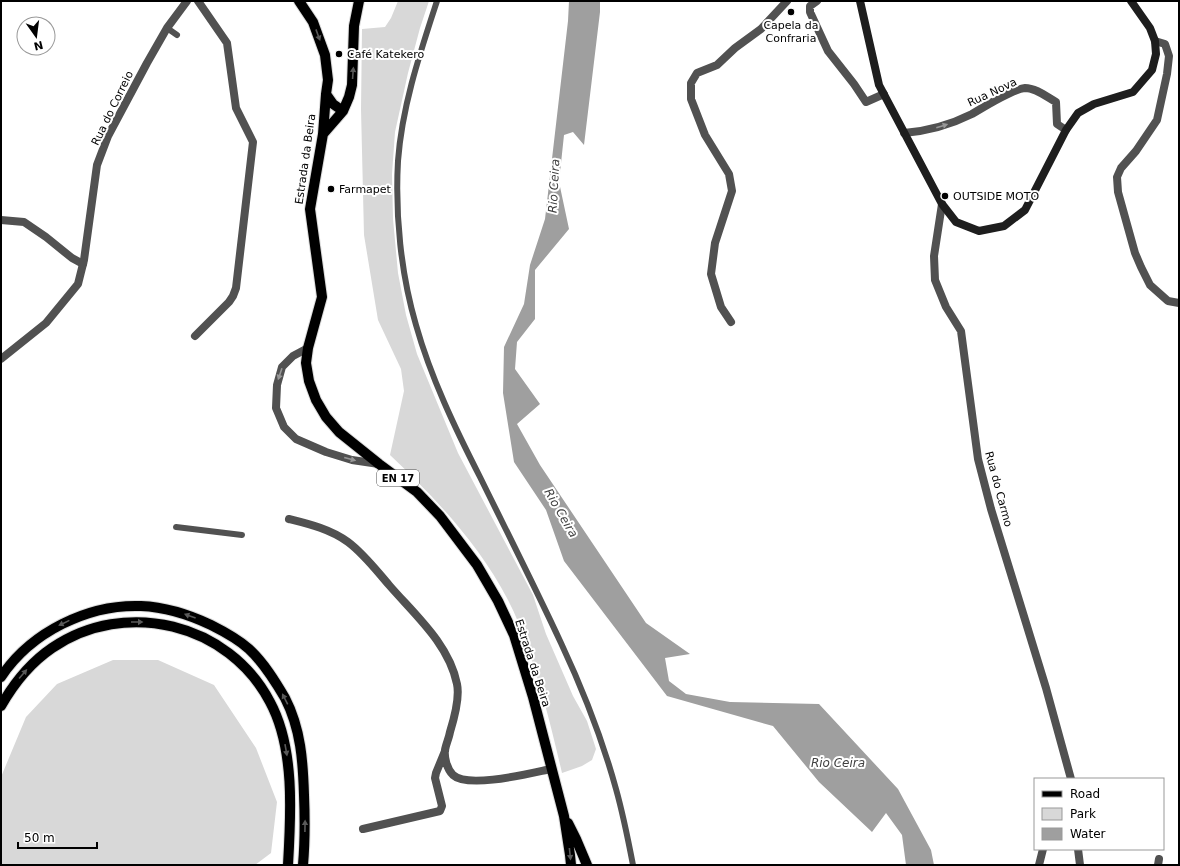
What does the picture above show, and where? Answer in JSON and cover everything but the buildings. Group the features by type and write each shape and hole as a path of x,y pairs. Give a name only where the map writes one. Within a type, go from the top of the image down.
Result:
{"main road":[{"name":"Estrada da Beira","path":"299,1 313,22 325,55 328,80 323,134 310,209 322,297 308,348 306,362 309,381 316,400 326,417 339,432 417,492 440,516 477,565 498,601 514,635 533,697 564,816 571,865"},
{"name":"EN 17","path":"323,134 343,110 349,97 352,85 354,26 359,1"},
{"path":"860,1 878,84 942,204 956,222 979,231 1004,226 1025,210 1066,130 1078,113 1094,104 1133,92 1152,70 1156,54 1155,40 1150,28 1131,1"},
{"path":"326,94 333,104 343,110"},
{"path":"1,677 13,660 51,629 85,614 103,609 122,606 160,608 182,613 236,638 264,665 285,699 297,730 304,770 305,823 303,865"},
{"path":"1,706 21,676 40,657 63,641 90,629 118,623 152,622 198,634 211,641 234,657 254,677 271,702 281,727 287,758 289,789 290,839 288,865"},
{"name":"Estrada da Beira","path":"564,816 587,865"}],"street":[{"name":"Rua do Correio","path":"1,359 46,323 78,284 83,262 97,165 108,136 147,62 167,28 186,1"},
{"path":"195,336 229,302 236,288 253,142 236,108 227,43 198,1"},
{"path":"731,322 721,307 711,274 715,243 732,191 729,174 705,135 691,99 691,83 697,72 717,65 735,48 761,29 787,1"},
{"path":"817,1 808,3 810,12 828,50 866,102 884,94"},
{"path":"1155,40 1166,44 1169,56 1167,74 1157,120 1136,151 1121,168 1117,177 1118,192 1135,253 1150,285 1168,301 1179,302"},
{"name":"Rua Nova","path":"904,133 933,129 950,123 1024,88 1034,90 1056,102 1057,124 1066,130"},
{"name":"Rua do Carmo","path":"942,204 934,256 935,280 946,307 961,330 978,459 1046,688 1071,778"},
{"path":"1,220 24,222 72,258 83,262"},
{"path":"308,348 293,356 282,367 276,385 276,408 284,426 296,439 326,452 352,460 379,464"},
{"path":"289,519 323,528 347,541 362,554 428,628 448,660 457,685 458,694 452,727 435,778 442,806 440,811 363,829"},
{"path":"445,750 448,770 454,776 464,780 479,781 496,779 551,769"},
{"path":"1039,865 1044,850"},
{"path":"1078,850 1080,865"}],"lane":[{"path":"437,1 412,78 402,124 398,160 400,238 404,274 410,305 423,349 448,411 545,608 589,708 616,788 633,865"},
{"path":"167,28 176,35"},
{"path":"176,527 242,535"}],"green space":[{"path":"398,1 429,1 408,73 395,132 392,174 393,219 398,273 406,315 417,354 458,453 533,595 546,634 573,696 587,721 596,749 592,760 582,766 562,773 537,678 514,611 496,579 470,541 439,505 390,455 404,391 401,369 378,320 364,235 361,109 362,29 385,27 391,18"},
{"path":"113,660 158,660 214,685 256,748 277,802 271,853 255,865 1,865 1,777 26,717 57,684"}],"water":[{"name":"Rio Ceira","path":"569,1 600,1 600,12 584,145 573,132 564,135 559,182 569,229 535,270 535,319 517,342 515,369 540,404 517,424 540,465 646,623 690,654 665,658 669,681 686,694 730,702 819,704 898,789 931,850 934,865 906,865 902,835 886,813 872,832 819,782 773,726 667,696 564,561 546,510 514,462 503,393 504,347 524,304 530,265 545,219"}],"place":[{"name":"Capela da Confraria","path":"791,12"},
{"name":"Café Katekero","path":"339,54"},
{"name":"Farmapet","path":"331,189"},
{"name":"OUTSIDE MOTO","path":"945,196"}]}
